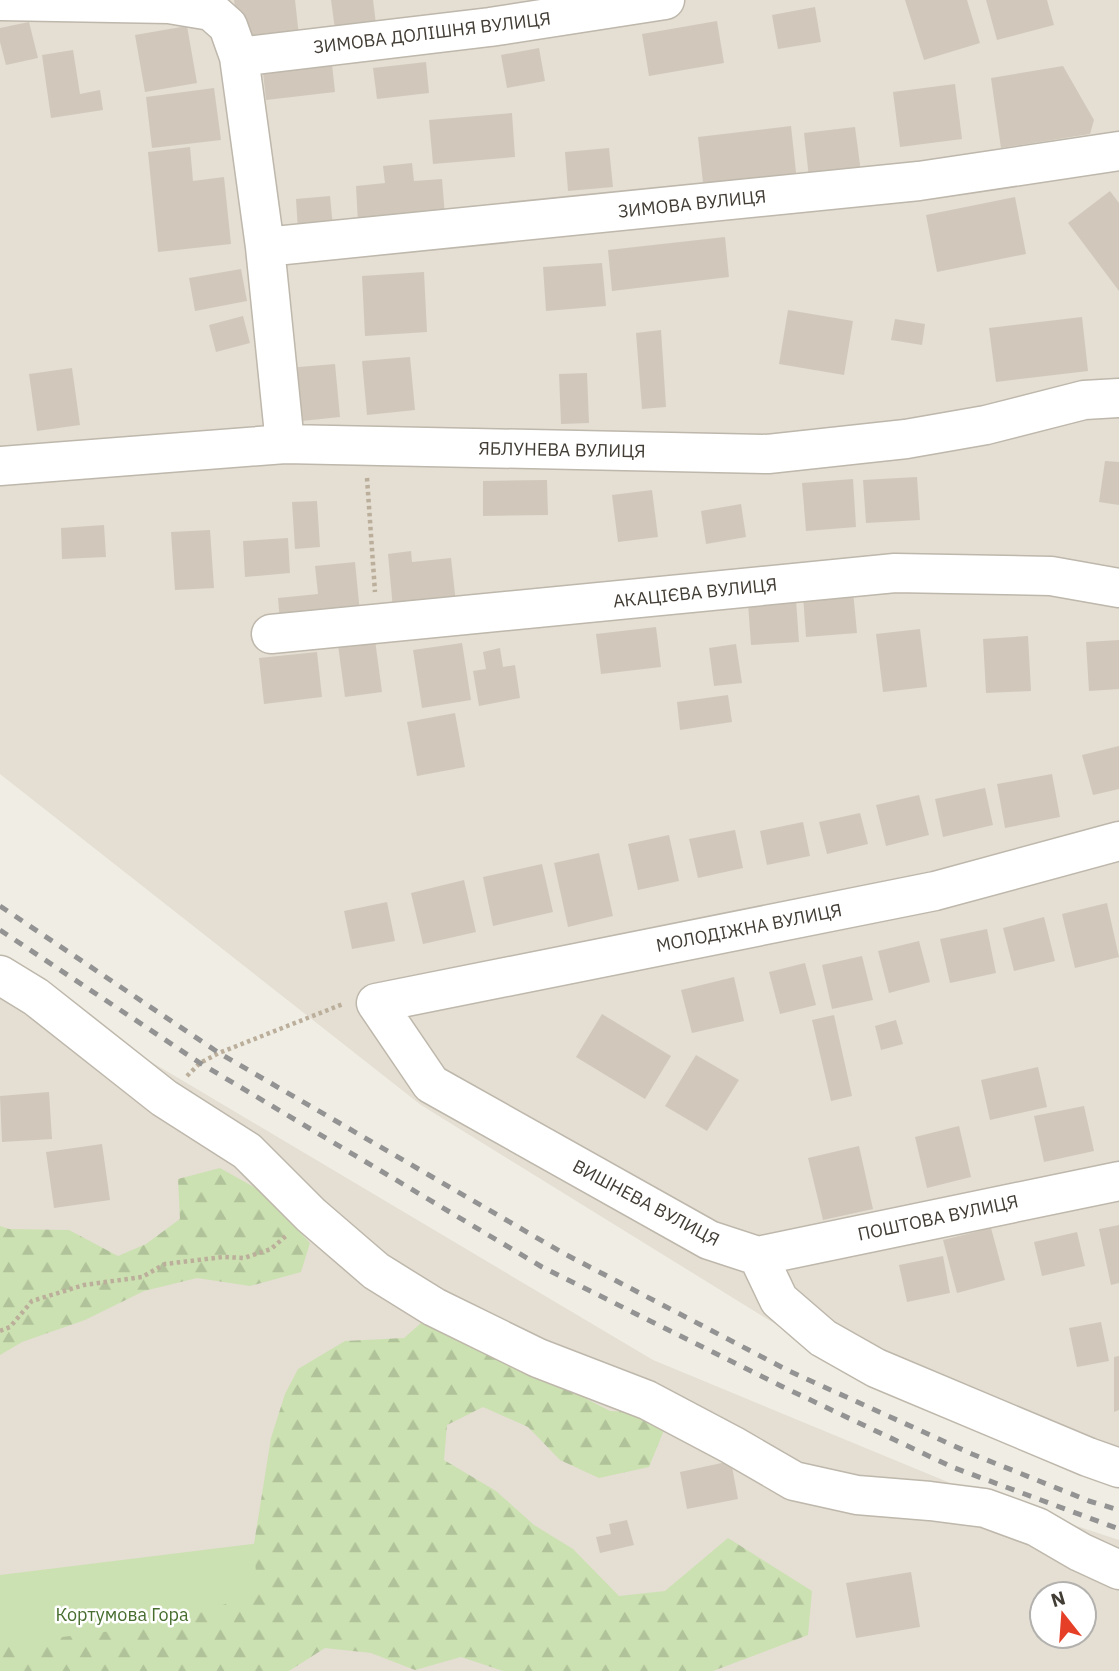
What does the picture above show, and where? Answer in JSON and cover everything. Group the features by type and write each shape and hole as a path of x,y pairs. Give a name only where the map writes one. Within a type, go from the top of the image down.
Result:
{"street":[{"name":"ЗИМОВА ДОЛІШНЯ ВУЛИЦЯ","path":"240,57 490,27 666,0"},
{"path":"0,1 169,4 211,11 228,26 240,57 265,247 285,444"},
{"name":"ЗИМОВА ВУЛИЦЯ","path":"265,247 919,181 1119,151"},
{"name":"ЯБЛУНЕВА ВУЛИЦЯ","path":"0,466 285,444 768,454 906,439 986,425 1084,400 1119,398"},
{"name":"АКАЦІЄВА ВУЛИЦЯ","path":"271,634 895,573 1051,576 1119,588"},
{"name":"МОЛОДІЖНА ВУЛИЦЯ","path":"376,1003 935,891 1119,841"},
{"path":"0,975 36,997 164,1098 247,1151 311,1214 376,1271 434,1307 538,1358 647,1400 794,1481 857,1496 985,1508 1037,1527 1080,1552 1119,1570"},
{"name":"ВИШНЕВА ВУЛИЦЯ","path":"376,1003 431,1084 709,1240 758,1256"},
{"name":"ПОШТОВА ВУЛИЦЯ","path":"758,1256 1119,1181"},
{"path":"758,1256 779,1300 823,1338 876,1368 1119,1468"}],"path":[{"path":"365,446 377,624"},
{"path":"164,1098 200,1063 219,1053 344,1004 376,1003"},
{"path":"0,1331 10,1327 32,1301 84,1284 142,1277 165,1264 223,1257 244,1258 271,1249 311,1214"}],"shaded area":[{"path":"0,0 1119,0 1119,1461 819,1351 421,1105 0,774"},
{"path":"0,965 126,1047 653,1360 967,1490 1119,1540 1119,1671 0,1671"}],"green space":[{"path":"220,1168 261,1191 310,1243 301,1272 250,1286 197,1278 144,1291 85,1320 22,1342 0,1355 0,1226 9,1229 69,1230 118,1256 146,1244 180,1219 178,1179"},
{"path":"428,1317 610,1411 650,1413 664,1430 649,1467 599,1478 560,1460 528,1427 483,1407 447,1425 444,1460 496,1491 534,1525 573,1549 619,1596 665,1591 728,1538 812,1591 808,1635 713,1671 503,1671 461,1657 415,1670 371,1653 325,1648 289,1671 0,1671 0,1645 165,1622 228,1603 257,1589 254,1544 271,1438 285,1394 298,1369 345,1341 404,1338"},
{"name":"Кортумова Гора","path":"381,1528 130,1671 0,1671 0,1575"}],"building":[{"path":"234,0 295,0 299,36 240,44"},
{"path":"331,0 373,0 376,24 335,29"},
{"path":"905,0 967,0 980,43 924,60"},
{"path":"986,0 1047,0 1054,25 997,40"},
{"path":"815,7 821,42 778,49 772,15"},
{"path":"717,21 724,63 649,76 642,34"},
{"path":"29,22 38,58 6,65 0,42 0,28"},
{"path":"187,26 197,83 145,92 135,35"},
{"path":"539,48 545,81 507,88 501,55"},
{"path":"73,50 80,94 100,90 103,110 51,118 42,55"},
{"path":"426,62 429,93 377,99 373,68"},
{"path":"332,64 335,92 266,100 263,72"},
{"path":"1063,66 1094,120 1090,134 1001,148 991,78"},
{"path":"955,84 962,139 900,147 893,92"},
{"path":"214,88 221,140 152,148 146,97"},
{"path":"512,113 515,157 433,164 429,120"},
{"path":"791,126 797,182 704,192 698,137"},
{"path":"855,127 862,180 810,187 804,133"},
{"path":"190,147 193,181 224,177 231,244 158,252 148,152"},
{"path":"609,148 613,187 568,191 565,152"},
{"path":"412,163 414,181 442,179 445,216 358,223 356,186 385,183 383,166"},
{"path":"1110,191 1119,203 1119,291 1068,223"},
{"path":"330,196 333,227 298,230 296,199"},
{"path":"1015,197 1026,254 937,272 926,215"},
{"path":"725,237 729,277 612,291 608,250"},
{"path":"602,263 606,306 546,311 543,267"},
{"path":"241,269 247,301 195,311 189,278"},
{"path":"424,272 427,332 365,336 362,276"},
{"path":"788,310 853,321 844,375 779,364"},
{"path":"243,316 250,343 216,352 209,325"},
{"path":"1082,317 1088,371 996,382 989,328"},
{"path":"895,319 925,324 922,345 891,340"},
{"path":"661,330 666,407 642,409 636,333"},
{"path":"410,357 415,410 367,415 362,361"},
{"path":"335,364 340,417 292,422 287,368"},
{"path":"72,368 80,425 37,431 29,374"},
{"path":"587,373 589,423 561,424 559,374"},
{"path":"1105,461 1119,462 1119,505 1099,502"},
{"path":"917,477 920,520 866,523 863,480"},
{"path":"853,479 856,527 806,531 802,483"},
{"path":"547,480 548,515 483,516 483,481"},
{"path":"652,490 658,537 618,542 612,495"},
{"path":"317,501 320,547 295,549 292,502"},
{"path":"741,504 746,537 706,544 701,511"},
{"path":"104,525 106,557 62,559 61,528"},
{"path":"210,530 214,588 175,590 171,532"},
{"path":"288,538 290,573 245,577 243,541"},
{"path":"411,551 412,562 451,558 456,603 393,609 388,554"},
{"path":"355,562 360,613 280,621 278,598 318,594 315,566"},
{"path":"853,591 857,633 806,637 803,595"},
{"path":"796,600 799,642 751,645 748,603"},
{"path":"656,627 661,667 601,674 596,634"},
{"path":"920,629 927,687 883,692 876,634"},
{"path":"1028,636 1031,691 986,693 983,639"},
{"path":"375,640 382,692 345,697 338,645"},
{"path":"1119,640 1119,689 1089,691 1086,642"},
{"path":"462,643 471,700 422,708 413,650"},
{"path":"736,644 742,683 714,686 709,648"},
{"path":"500,648 503,667 515,665 520,698 479,706 473,671 486,669 483,652"},
{"path":"317,652 322,697 264,704 259,658"},
{"path":"728,695 732,722 680,730 677,702"},
{"path":"455,713 465,767 417,776 407,722"},
{"path":"1119,746 1119,789 1093,795 1082,755"},
{"path":"1052,774 1060,817 1005,828 997,784"},
{"path":"985,788 993,825 943,837 935,799"},
{"path":"919,795 929,835 886,846 876,805"},
{"path":"860,813 868,844 827,854 819,822"},
{"path":"803,822 810,856 767,865 760,831"},
{"path":"735,830 743,868 698,878 689,839"},
{"path":"669,835 679,881 638,890 628,844"},
{"path":"599,853 613,916 568,927 554,863"},
{"path":"542,864 553,912 493,926 483,877"},
{"path":"464,880 476,932 423,944 411,893"},
{"path":"387,902 395,941 352,949 344,911"},
{"path":"1107,903 1119,957 1075,968 1062,914"},
{"path":"1044,917 1055,961 1014,971 1003,928"},
{"path":"987,929 996,973 950,983 940,939"},
{"path":"919,941 930,982 889,993 878,951"},
{"path":"862,956 873,1000 832,1009 822,965"},
{"path":"805,963 816,1005 780,1014 769,972"},
{"path":"734,977 744,1021 692,1033 681,990"},
{"path":"602,1014 671,1056 645,1099 576,1057"},
{"path":"834,1015 852,1096 831,1101 812,1020"},
{"path":"896,1020 903,1044 881,1050 875,1026"},
{"path":"696,1055 739,1080 707,1131 665,1106"},
{"path":"1038,1067 1047,1107 990,1120 981,1080"},
{"path":"49,1092 52,1139 2,1142 0,1096"},
{"path":"1084,1106 1094,1151 1044,1162 1034,1116"},
{"path":"959,1126 971,1177 927,1188 915,1137"},
{"path":"102,1144 110,1200 54,1208 46,1152"},
{"path":"859,1146 873,1209 823,1220 808,1158"},
{"path":"1119,1225 1119,1283 1111,1285 1099,1229"},
{"path":"991,1228 1005,1280 957,1293 943,1240"},
{"path":"1077,1232 1085,1266 1042,1276 1034,1242"},
{"path":"943,1256 950,1293 907,1302 899,1265"},
{"path":"1101,1322 1109,1361 1077,1367 1069,1328"},
{"path":"1119,1356 1119,1410 1114,1412 1114,1357"},
{"path":"731,1461 738,1499 687,1509 680,1472"},
{"path":"627,1520 634,1545 600,1553 596,1537 611,1534 609,1524"},
{"path":"911,1572 920,1627 856,1638 846,1583"}],"railway":[{"path":"0,906 219,1053 563,1253 789,1371 972,1454 1089,1501 1119,1510"},
{"path":"0,930 200,1063 542,1267 781,1386 952,1467 1119,1529"}]}
